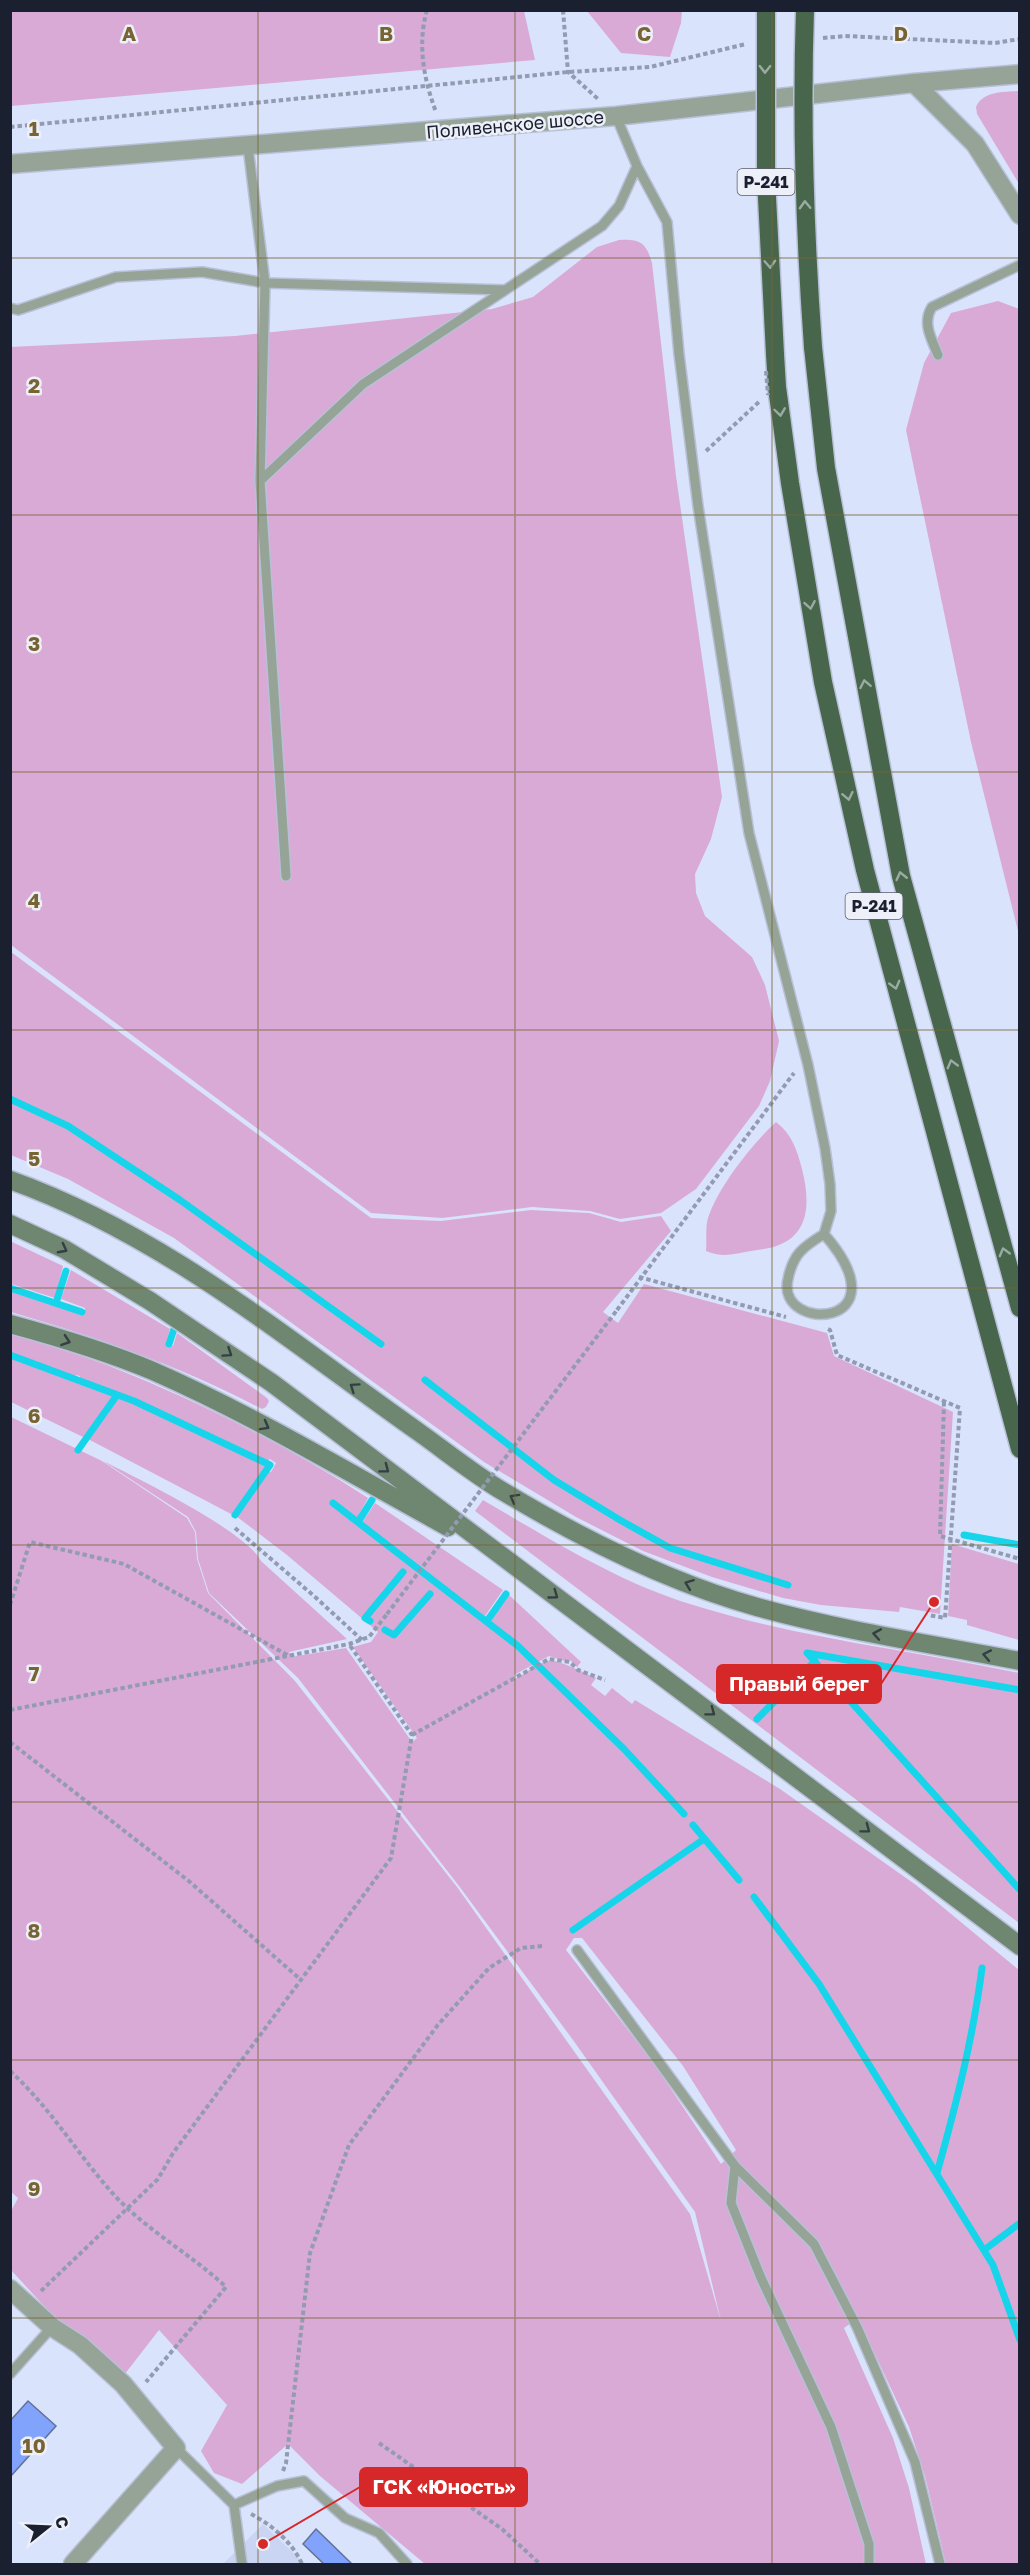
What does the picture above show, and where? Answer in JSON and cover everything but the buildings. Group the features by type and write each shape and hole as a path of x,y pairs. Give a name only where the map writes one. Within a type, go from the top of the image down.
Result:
{"highway":[{"name":"Р-241","path":"766,10 766,178 777,387 790,483 821,670 862,859 1020,1449"},
{"name":"Р-241","path":"805,10 802,89 803,165 813,347 826,468 901,876 1020,1308"}],"main road":[{"path":"10,1180 53,1195 120,1229 186,1267 249,1309 311,1356 502,1491 601,1547 688,1584 757,1607 846,1629 1020,1661"},
{"path":"10,1224 64,1249 178,1320 272,1383 1020,1946"},
{"path":"10,1324 50,1335 151,1370 233,1408 507,1560"}],"street":[{"name":"Поливенское шоссе","path":"10,164 248,147 616,116 914,83 1020,74"},
{"path":"914,83 975,144 1020,215"},
{"path":"10,2289 52,2327 80,2345 123,2384 176,2448 73,2565"}],"lane":[{"path":"616,116 637,166 667,222 679,354 698,506 749,833 808,1065 825,1148 831,1211 824,1234 808,1244 795,1257 786,1286 790,1299 798,1308 809,1314 838,1311 848,1302 853,1286 849,1269 824,1234"},
{"path":"248,147 265,283 260,481 286,876"},
{"path":"260,481 363,384 602,226 619,206 637,166"},
{"path":"938,355 927,328 927,315 932,307 1020,265"},
{"path":"10,308 18,310 116,277 202,272 265,283 505,290"},
{"path":"577,1950 735,2166 814,2244 857,2327 915,2463 939,2565"},
{"path":"735,2166 731,2204 761,2278 831,2427 869,2544 870,2565"},
{"path":"10,2374 52,2327"},
{"path":"176,2448 234,2505 242,2565"},
{"path":"234,2505 277,2486 304,2481 345,2518 379,2533 407,2565"}],"path":[{"path":"427,10 423,23 423,69 426,86 443,131"},
{"path":"563,10 568,72 616,116"},
{"path":"822,38 845,36 995,43 1020,39"},
{"path":"10,127 568,72 650,67 754,44"},
{"path":"704,452 768,395"},
{"path":"10,1710 290,1656 362,1641 369,1637 794,1072"},
{"path":"639,1277 796,1320"},
{"path":"819,1327 830,1330 837,1355 960,1408 945,1618 928,1616"},
{"path":"944,1402 940,1536 1020,1559"},
{"path":"235,1528 362,1641"},
{"path":"10,1605 30,1542 124,1563 290,1656"},
{"path":"27,2304 158,2179 173,2153 391,1858 412,1735 349,1644"},
{"path":"412,1735 545,1660 570,1662 578,1670 605,1680"},
{"path":"10,1742 190,1882 301,1980"},
{"path":"277,2486 286,2463 310,2253 348,2145 437,2026 489,1968 521,1948 543,1946"},
{"path":"10,2072 36,2094 117,2198 201,2264 226,2287 133,2397"},
{"path":"379,2443 502,2529 540,2565"},
{"path":"234,2505 261,2519 295,2548 303,2565"}],"shaded area":[{"path":"11,10 524,11 535,60 11,106"},
{"path":"587,11 682,11 681,23 670,57 621,53"},
{"path":"1020,91 1019,184 977,114 976,107 989,95"},
{"path":"619,240 641,243 647,250 652,263 676,476 722,797 711,839 695,874 696,893 705,916 752,957 765,985 779,1041 770,1081 759,1106 696,1189 661,1213 620,1219 590,1211 532,1207 442,1218 371,1213 11,945 10,347 235,336 492,309 533,297 597,247"},
{"path":"998,301 1019,309 1019,935 971,742 906,430 924,363 951,313"},
{"path":"11,952 371,1218 441,1221 531,1210 589,1213 621,1222 661,1216 671,1231 603,1312 618,1323 644,1284 827,1333 834,1356 953,1412 940,1614 900,1607 899,1612 821,1605 783,1598 712,1577 643,1551 576,1517 484,1462 174,1238 68,1179 11,1155"},
{"path":"776,1122 793,1143 802,1169 807,1202 803,1223 790,1239 773,1247 728,1255 706,1251 707,1222 719,1193 747,1154"},
{"path":"10,1241 63,1266 55,1298 11,1284"},
{"path":"71,1270 170,1329 166,1343 173,1346 177,1333 267,1398 269,1401 266,1407 262,1409 139,1354 11,1312 11,1289 85,1312 85,1308 61,1299"},
{"path":"11,1334 107,1365 241,1425 337,1479 368,1498 358,1516 363,1521 375,1503 503,1590 485,1616 491,1621 509,1595 581,1662 577,1667 570,1660 568,1662 549,1656 514,1675 515,1679 540,1664 553,1661 596,1678 591,1685 605,1696 612,1688 632,1704 635,1700 780,1789 916,1885 1019,1970 1019,2564 946,2564 925,2476 909,2427 858,2318 844,2328 893,2438 909,2488 926,2564 425,2564 320,2476 288,2444 242,2484 214,2473 201,2451 227,2405 159,2330 121,2379 43,2305 11,2270 11,2211 18,2198 10,2191 11,1417 102,1461 187,1518 195,1532 197,1559 208,1593 295,1681 457,1887 690,2214 721,2321 695,2212 573,2040 459,1886 298,1678 209,1593 198,1559 196,1532 188,1517 103,1461 189,1506 235,1535 251,1549 261,1561 347,1639 289,1652 291,1657 346,1648 412,1742 417,1738 353,1647 371,1642 378,1632 287,1555 236,1516 276,1463 135,1399 80,1380 80,1376 75,1375 74,1377 11,1353","holes":["574,1938 582,1938 683,2066 736,2150 721,2164 655,2065 566,1950"]},
{"path":"10,1357 115,1396 85,1438 11,1402"},
{"path":"118,1397 267,1464 233,1515 88,1439"},
{"path":"483,1500 558,1544 610,1571 636,1584 690,1604 812,1635 1019,1673 1019,1923 475,1511"},
{"path":"952,1544 1019,1564 1019,1640 967,1625 967,1620 948,1616"},
{"path":"263,2524 305,2564 223,2564"}],"waterway":[{"path":"10,1099 68,1126 180,1200 381,1344"},
{"path":"56,1303 66,1271"},
{"path":"10,1288 82,1312"},
{"path":"169,1344 174,1329"},
{"path":"10,1355 134,1401 270,1465 235,1515"},
{"path":"425,1380 554,1480 620,1520 670,1548 788,1585"},
{"path":"78,1450 117,1395"},
{"path":"358,1522 372,1500"},
{"path":"333,1503 518,1646 624,1749 684,1814"},
{"path":"964,1535 1020,1545"},
{"path":"370,1621 365,1618 403,1572"},
{"path":"385,1630 394,1635 430,1594"},
{"path":"487,1621 506,1594"},
{"path":"1020,1690 807,1653 1020,1890"},
{"path":"757,1719 815,1661"},
{"path":"693,1825 739,1880"},
{"path":"573,1930 704,1839"},
{"path":"754,1897 819,1984 993,2265 1020,2340"},
{"path":"937,2173 963,2071 982,1968"},
{"path":"984,2250 1020,2223"}],"place":[{"name":"Правый берег","path":"934,1602"},
{"name":"ГСК «Юность»","path":"263,2544"}]}
